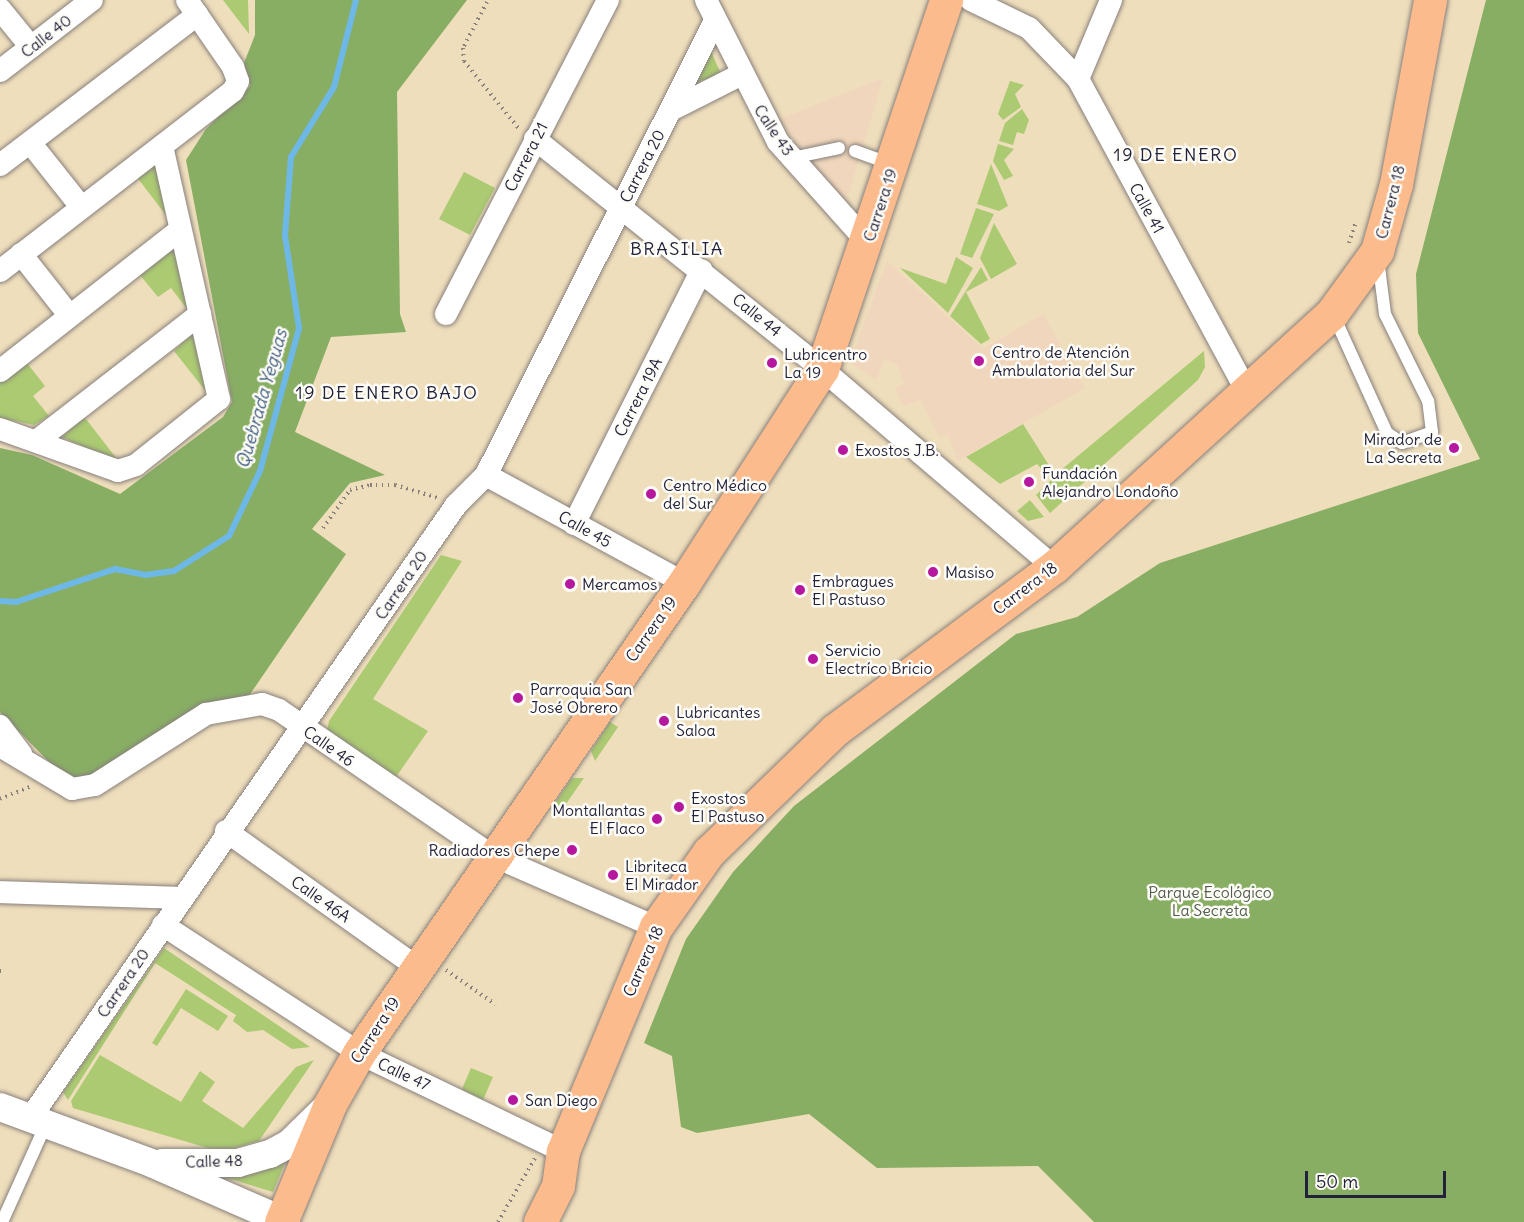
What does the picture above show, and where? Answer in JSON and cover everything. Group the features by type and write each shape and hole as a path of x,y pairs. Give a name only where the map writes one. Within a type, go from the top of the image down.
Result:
{"main road":[{"name":"Carrera 19","path":"283,1221 330,1104 359,1053 491,855 684,583 822,369 868,243 946,0"},
{"name":"Carrera 18","path":"540,1222 558,1186 563,1151 656,927 709,852 835,730 1054,567 1332,313 1377,251 1396,184 1430,0"},
{"name":"Carrera 18","path":"515,1222 538,1180 563,1151"}],"street":[{"name":"Calle 40","path":"0,71 92,0"},
{"name":"Carrera 21","path":"446,314 608,0"},
{"name":"Calle 43","path":"706,0 740,75 792,158 868,243"},
{"name":"Calle 41","path":"970,0 1029,28 1078,79 1247,393"},
{"path":"1078,79 1111,0"},
{"path":"0,271 233,92 238,81 192,8 32,145 1,164"},
{"path":"0,9 31,47"},
{"name":"Carrera 20","path":"38,1120 180,898 226,831 303,729 456,505 486,475 715,21"},
{"path":"671,110 740,75"},
{"name":"Calle 44","path":"535,139 702,270 1054,567"},
{"path":"32,145 81,208"},
{"path":"0,429 39,440 118,471 136,465 213,408 218,387 162,146"},
{"path":"0,371 180,230"},
{"path":"21,254 69,315"},
{"name":"Carrera 19A","path":"574,524 702,270"},
{"path":"39,440 200,314"},
{"name":"Calle 45","path":"486,475 684,583"},
{"name":"Calle 46","path":"0,746 49,779 72,789 94,785 206,714 262,704 491,855 656,927"},
{"path":"0,726 28,765"},
{"name":"Calle 46A","path":"226,831 421,961"},
{"path":"0,892 180,898"},
{"name":"Calle 47","path":"163,925 359,1053 563,1151"},
{"name":"Calle 48","path":"151,1163 255,1159 289,1144 330,1104"},
{"name":"Calle 48","path":"0,1107 151,1163 283,1221"}],"lane":[{"path":"792,158 839,147"},
{"path":"855,151 893,165"},
{"path":"1332,313 1387,433 1402,443 1432,432 1428,401 1385,314 1377,251"},
{"path":"2,1222 38,1120"}],"path":[{"path":"487,2 463,48 464,61 520,130 535,139"},
{"path":"323,528 350,490 370,485 402,487 456,505"},
{"path":"0,799 49,779"},
{"path":"421,961 495,1004"}],"shaded area":[{"path":"883,78 848,197 837,194 834,199 780,119"},
{"name":"Centro de Atención Ambulatoria del Sur","path":"887,261 983,349 1043,314 1085,388 957,461 948,434 939,437 921,400 903,406 895,388 904,384 897,364 885,359 876,380 850,362"}],"green space":[{"path":"223,0 248,0 249,34"},
{"path":"255,0 467,0 397,92 400,314 406,332 331,337 295,432 385,475 350,483 312,529 346,554 244,703 81,780 60,773 0,712 0,448 32,455 120,494 223,417 232,402 186,160 206,129 250,86 244,63 255,35"},
{"name":"Parque Ecológico La Secreta","path":"1486,0 1524,0 1524,1222 1094,1222 1038,1166 877,1168 809,1114 697,1133 681,1127 672,1056 644,1043 686,939 733,872 794,806 1016,634 1077,617 1160,563 1480,459 1418,333 1416,274"},
{"path":"710,49 721,74 694,83"},
{"path":"1010,81 1024,85 1015,94 1021,107 1003,120 998,114"},
{"path":"1022,109 1029,120 1024,134 1017,132 1013,145 999,141 1005,123"},
{"path":"998,144 1014,149 1004,160 1013,176 1004,180 993,161"},
{"path":"153,164 160,169 172,223 136,176"},
{"path":"991,164 1008,206 999,211 977,204"},
{"path":"464,172 495,188 470,235 439,219"},
{"path":"976,208 994,214 972,258 960,254"},
{"path":"994,223 1017,264 991,279 980,258"},
{"path":"172,247 176,249 187,309 171,288 158,297 140,275"},
{"path":"956,257 973,268 948,313 900,268 946,284"},
{"path":"981,267 988,280 966,292 990,339 981,344 950,316"},
{"path":"193,333 208,394 174,351"},
{"path":"1204,351 1205,367 1198,380 1050,513 1036,495 1055,476 1048,476 1037,464 1000,484 966,457 1023,424 1055,475"},
{"path":"27,363 45,386 33,396 49,416 34,425 0,418 0,382"},
{"path":"82,419 86,419 120,463 62,437"},
{"path":"1030,500 1044,517 1028,521 1017,511"},
{"path":"441,555 462,561 373,699 428,731 396,777 327,731 329,721"},
{"path":"610,722 618,727 595,761 591,751"},
{"path":"572,778 584,778 559,814 551,809"},
{"path":"164,948 310,1047 292,1049 263,1030 247,1032 233,1021 236,1015 155,963 68,1100 63,1092"},
{"path":"186,989 228,1016 218,1031 181,1008 157,1046 152,1043"},
{"path":"100,1055 181,1102 200,1071 215,1082 202,1101 243,1128 296,1067 314,1060 259,1141 221,1152 73,1108 71,1101"},
{"path":"471,1068 493,1077 483,1100 462,1089"},
{"path":"276,1162 285,1163 273,1192 211,1173 239,1177"}],"waterway":[{"name":"Quebrada Yeguas","path":"0,601 16,602 115,569 145,575 174,571 229,536 260,471 299,328 285,235 291,157 334,87 356,0"}],"place":[{"name":"Centro de Atención Ambulatoria del Sur","path":"979,361"},
{"name":"Lubricentro La 19","path":"772,363"},
{"name":"Mirador de La Secreta","path":"1454,448"},
{"name":"Exostos J.B.","path":"843,450"},
{"name":"Fundación Alejandro Londoño","path":"1029,482"},
{"name":"Centro Médico del Sur","path":"651,494"},
{"name":"Masiso","path":"933,572"},
{"name":"Mercamos","path":"570,584"},
{"name":"Embragues El Pastuso","path":"800,590"},
{"name":"Servicio Electríco Bricio","path":"813,659"},
{"name":"Parroquia San José Obrero","path":"518,698"},
{"name":"Lubricantes Saloa","path":"664,721"},
{"name":"Exostos El Pastuso","path":"679,807"},
{"name":"Montallantas El Flaco","path":"657,819"},
{"name":"Radiadores Chepe","path":"572,850"},
{"name":"Libriteca El Mirador","path":"613,875"},
{"name":"San Diego","path":"513,1100"}],"district":[{"name":"19 DE ENERO","path":"1176,155"},
{"name":"BRASILIA","path":"677,249"},
{"name":"19 DE ENERO BAJO","path":"387,393"}]}
